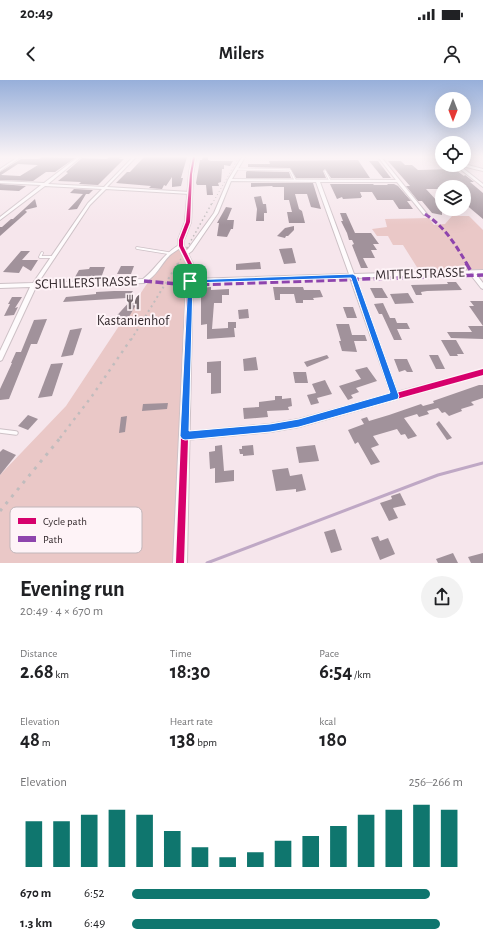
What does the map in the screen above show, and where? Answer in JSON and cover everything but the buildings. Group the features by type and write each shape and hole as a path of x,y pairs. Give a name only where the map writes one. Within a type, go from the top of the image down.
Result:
{"main road":[{"path":"180,563 190,281 190,264 186,253 181,246 181,240 188,222 190,180"}],"street":[{"path":"0,219 51,180"},
{"path":"0,358 34,285 89,204 113,180"},
{"path":"186,253 190,250 216,213 230,180 399,181 425,214"},
{"path":"475,180 483,186"},
{"path":"318,181 395,396"},
{"path":"0,182 190,193"},
{"name":"SCHILLERSTRASSE","path":"0,286 144,282 154,273 168,253 181,246"},
{"path":"472,272 483,287"},
{"name":"MITTELSTRASSE","path":"190,281 483,272"},
{"path":"185,436 270,428 299,423 483,372"}],"lane":[{"path":"137,248 168,253"},
{"path":"42,253 40,257 54,257"},
{"path":"0,431 16,433"}],"shaded area":[{"path":"452,216 469,216 483,230 483,269 420,272 403,245 393,245 388,236 377,236 372,229 387,227 385,219 429,218 434,225 445,224"},
{"path":"178,247 188,248 184,255 187,269 185,287 190,297 180,563 0,563 0,475 66,406 168,252"}],"waterway":[{"path":"207,563 438,475 483,463"}],"railway":[{"path":"212,204 226,180"},
{"path":"178,264 212,203"},
{"path":"131,340 178,263"},
{"path":"60,438 92,396 131,339"},
{"path":"0,511 61,437"}],"marked path":[{"path":"425,214 437,222 449,235 472,273"},
{"path":"144,281 190,285 483,275"}],"cycle path":[{"path":"180,563 190,264 181,246 181,240 188,222 191,180"},
{"path":"185,436 270,428 299,423 483,372"}],"place":[{"name":"Kastanienhof","path":"133,302"}],"route":[{"path":"353,276 395,396 299,423 270,428 185,436 190,281 353,276"}]}
